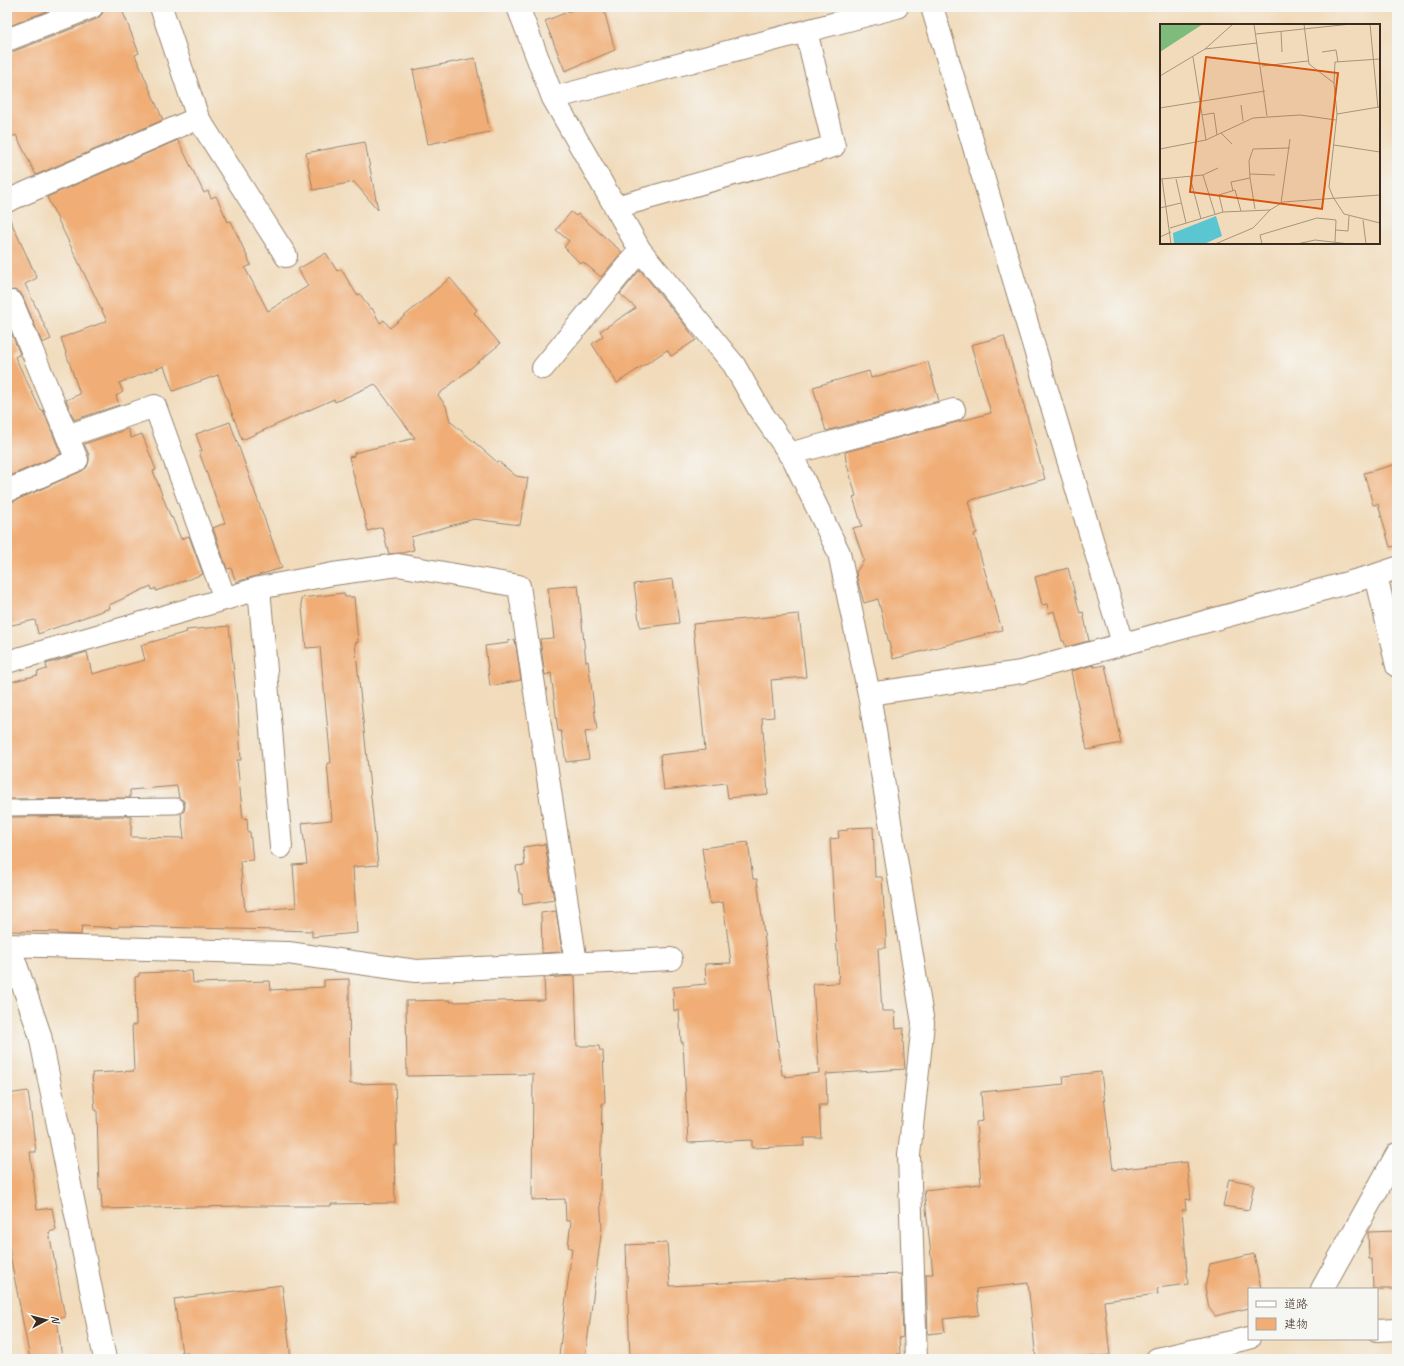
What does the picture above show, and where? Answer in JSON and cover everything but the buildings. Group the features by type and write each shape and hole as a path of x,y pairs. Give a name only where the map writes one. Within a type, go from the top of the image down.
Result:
{"street":[{"path":"7,40 92,7"},
{"path":"161,7 198,118 286,256"},
{"path":"518,7 553,98 640,250 734,365 759,408 789,454 839,553 869,694 923,1023 909,1155 916,1359"},
{"path":"553,98 897,7"},
{"path":"932,7 1123,643"},
{"path":"616,207 834,146 806,31"},
{"path":"7,201 198,118"},
{"path":"543,368 640,250"},
{"path":"7,304 12,302 77,460 7,491"},
{"path":"67,436 155,406 225,599"},
{"path":"789,454 954,410"},
{"path":"7,662 260,588 333,574 398,565 519,586 576,963"},
{"path":"869,694 1021,672 1397,568"},
{"path":"1376,575 1397,666"},
{"path":"260,588 281,847"},
{"path":"105,1359 40,1036 15,962 7,945 288,953 416,971 671,959"},
{"path":"1323,1288 1397,1154"},
{"path":"1378,1330 1397,1329"},
{"path":"1157,1359 1248,1338"}],"lane":[{"path":"7,808 176,806"}]}
